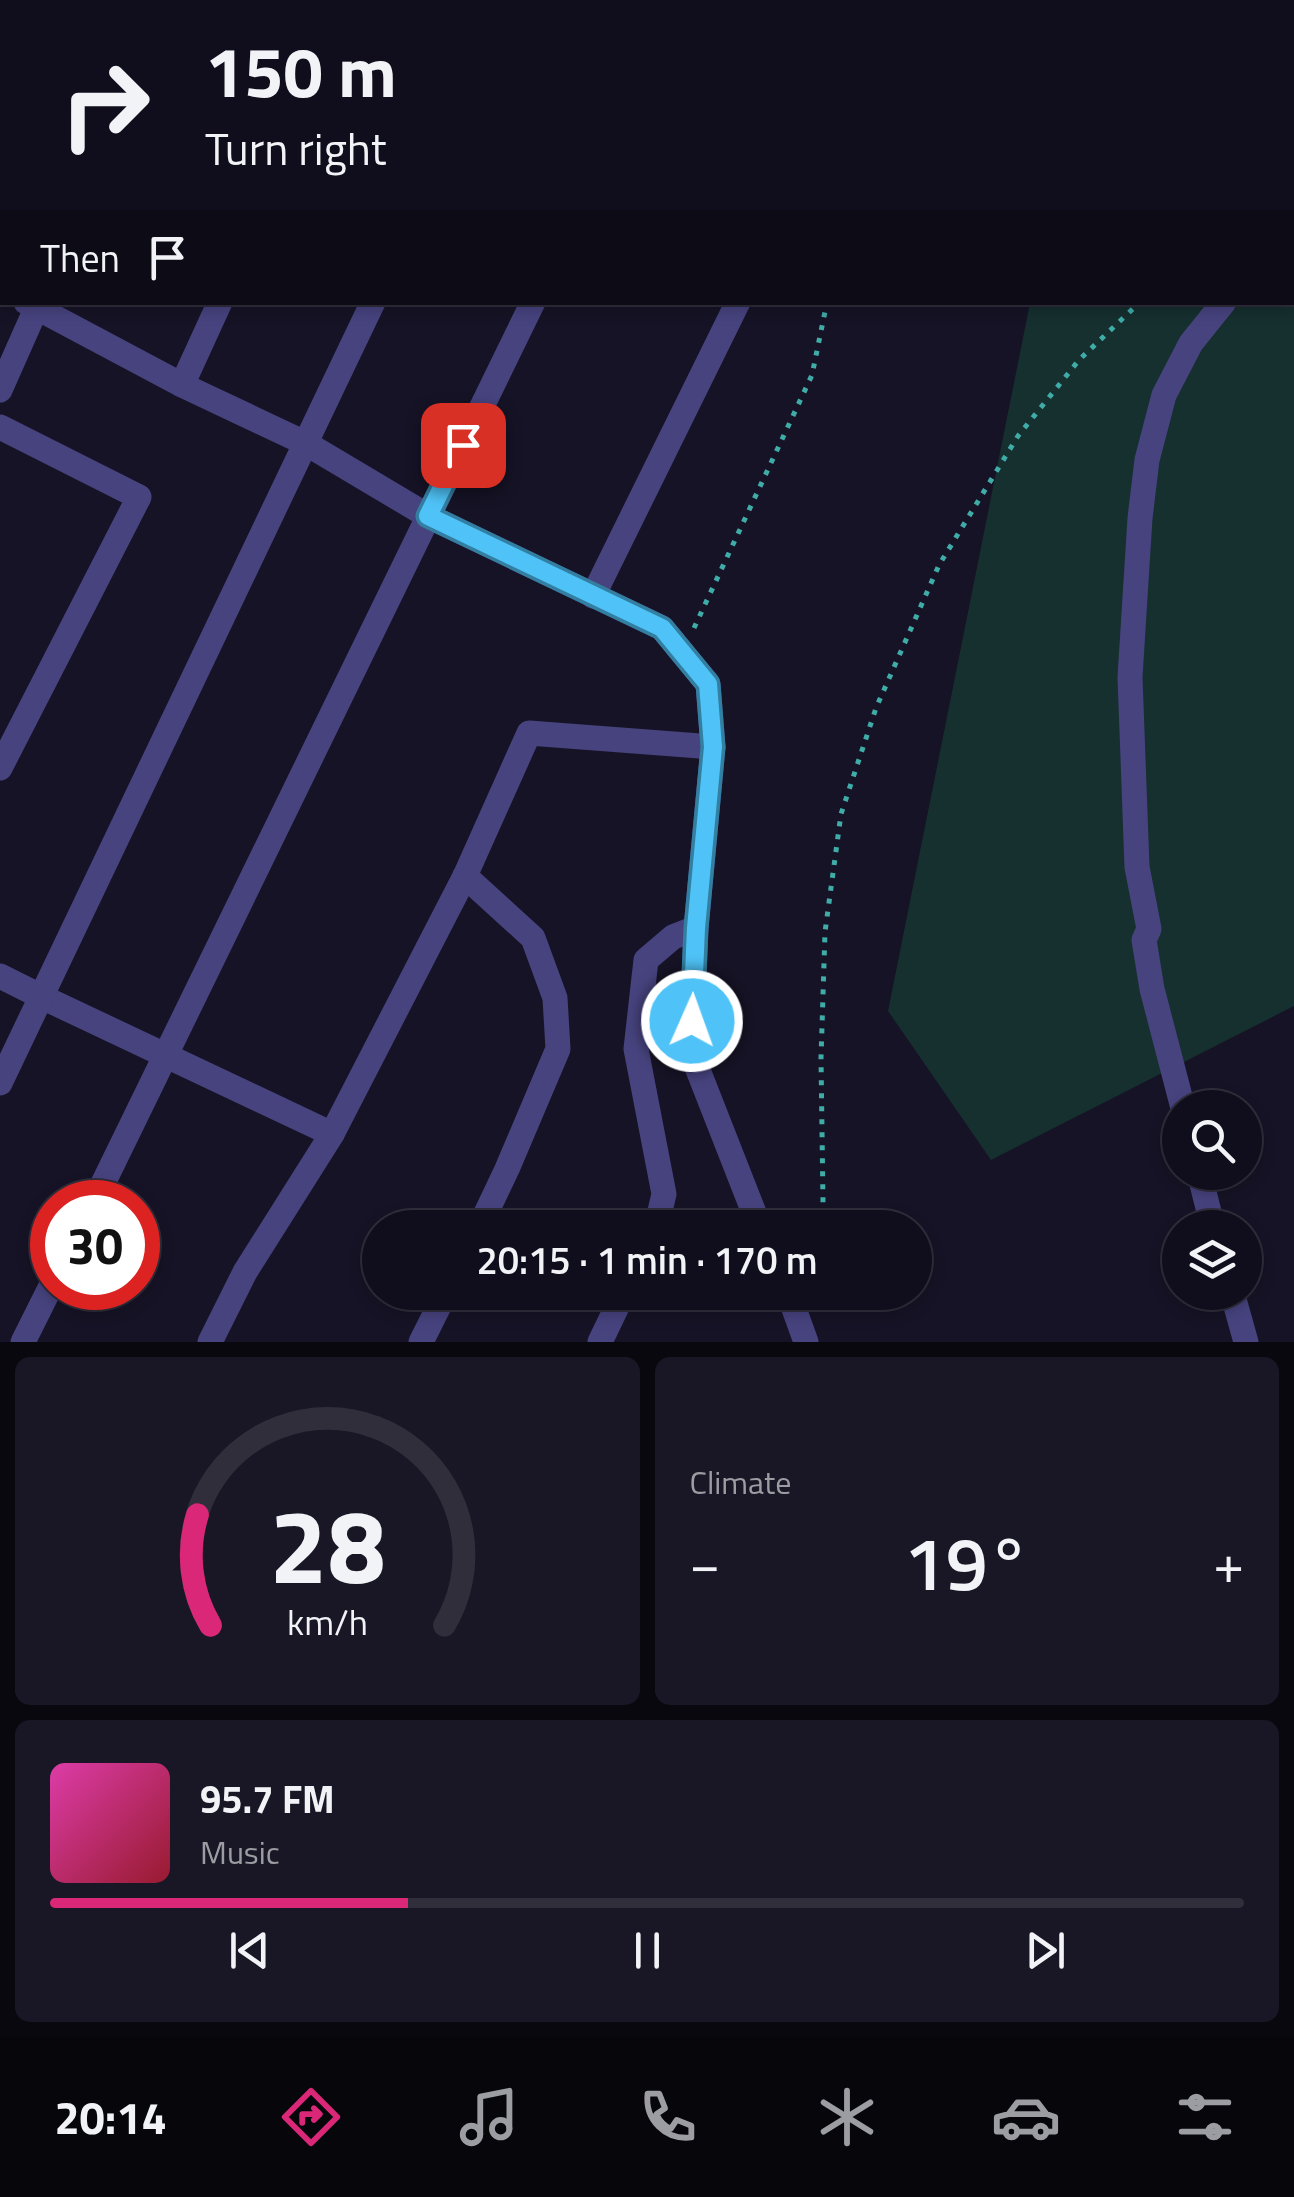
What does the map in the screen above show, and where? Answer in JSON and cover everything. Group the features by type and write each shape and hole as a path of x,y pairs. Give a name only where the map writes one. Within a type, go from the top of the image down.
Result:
{"street":[{"path":"0,390 34,305"},
{"path":"36,305 182,385 307,444 428,516 662,628 708,684 713,747 696,928 690,1052 753,1210"},
{"path":"182,385 219,305"},
{"path":"0,1083 371,305"},
{"path":"105,1180 532,305"},
{"path":"593,596 737,305"},
{"path":"1177,1090 1144,940 1149,930 1137,867 1130,678 1147,460 1164,395 1191,342 1222,305"},
{"path":"0,428 138,496 0,768"},
{"path":"210,1342 244,1272 332,1134 465,876 529,734 713,747"},
{"path":"465,876 533,938 555,998 558,1049 487,1210"},
{"path":"660,1210 664,1194 636,1049 646,960 673,937 696,928"},
{"path":"0,976 332,1134"},
{"path":"24,1342 39,1310"},
{"path":"422,1342 437,1310"},
{"path":"600,1342 615,1310"},
{"path":"794,1310 806,1342"},
{"path":"1237,1310 1246,1342"}],"path":[{"path":"682,653 812,375 825,305"},
{"path":"824,1210 821,1058 825,932 840,814 876,708 939,565 1018,436 1080,360 1137,305"}],"green space":[{"path":"1030,305 1294,305 1294,1006 991,1160 888,1011"}],"route":[{"path":"463,445 428,516 662,628 708,684 713,747 696,928 692,1021"}]}
